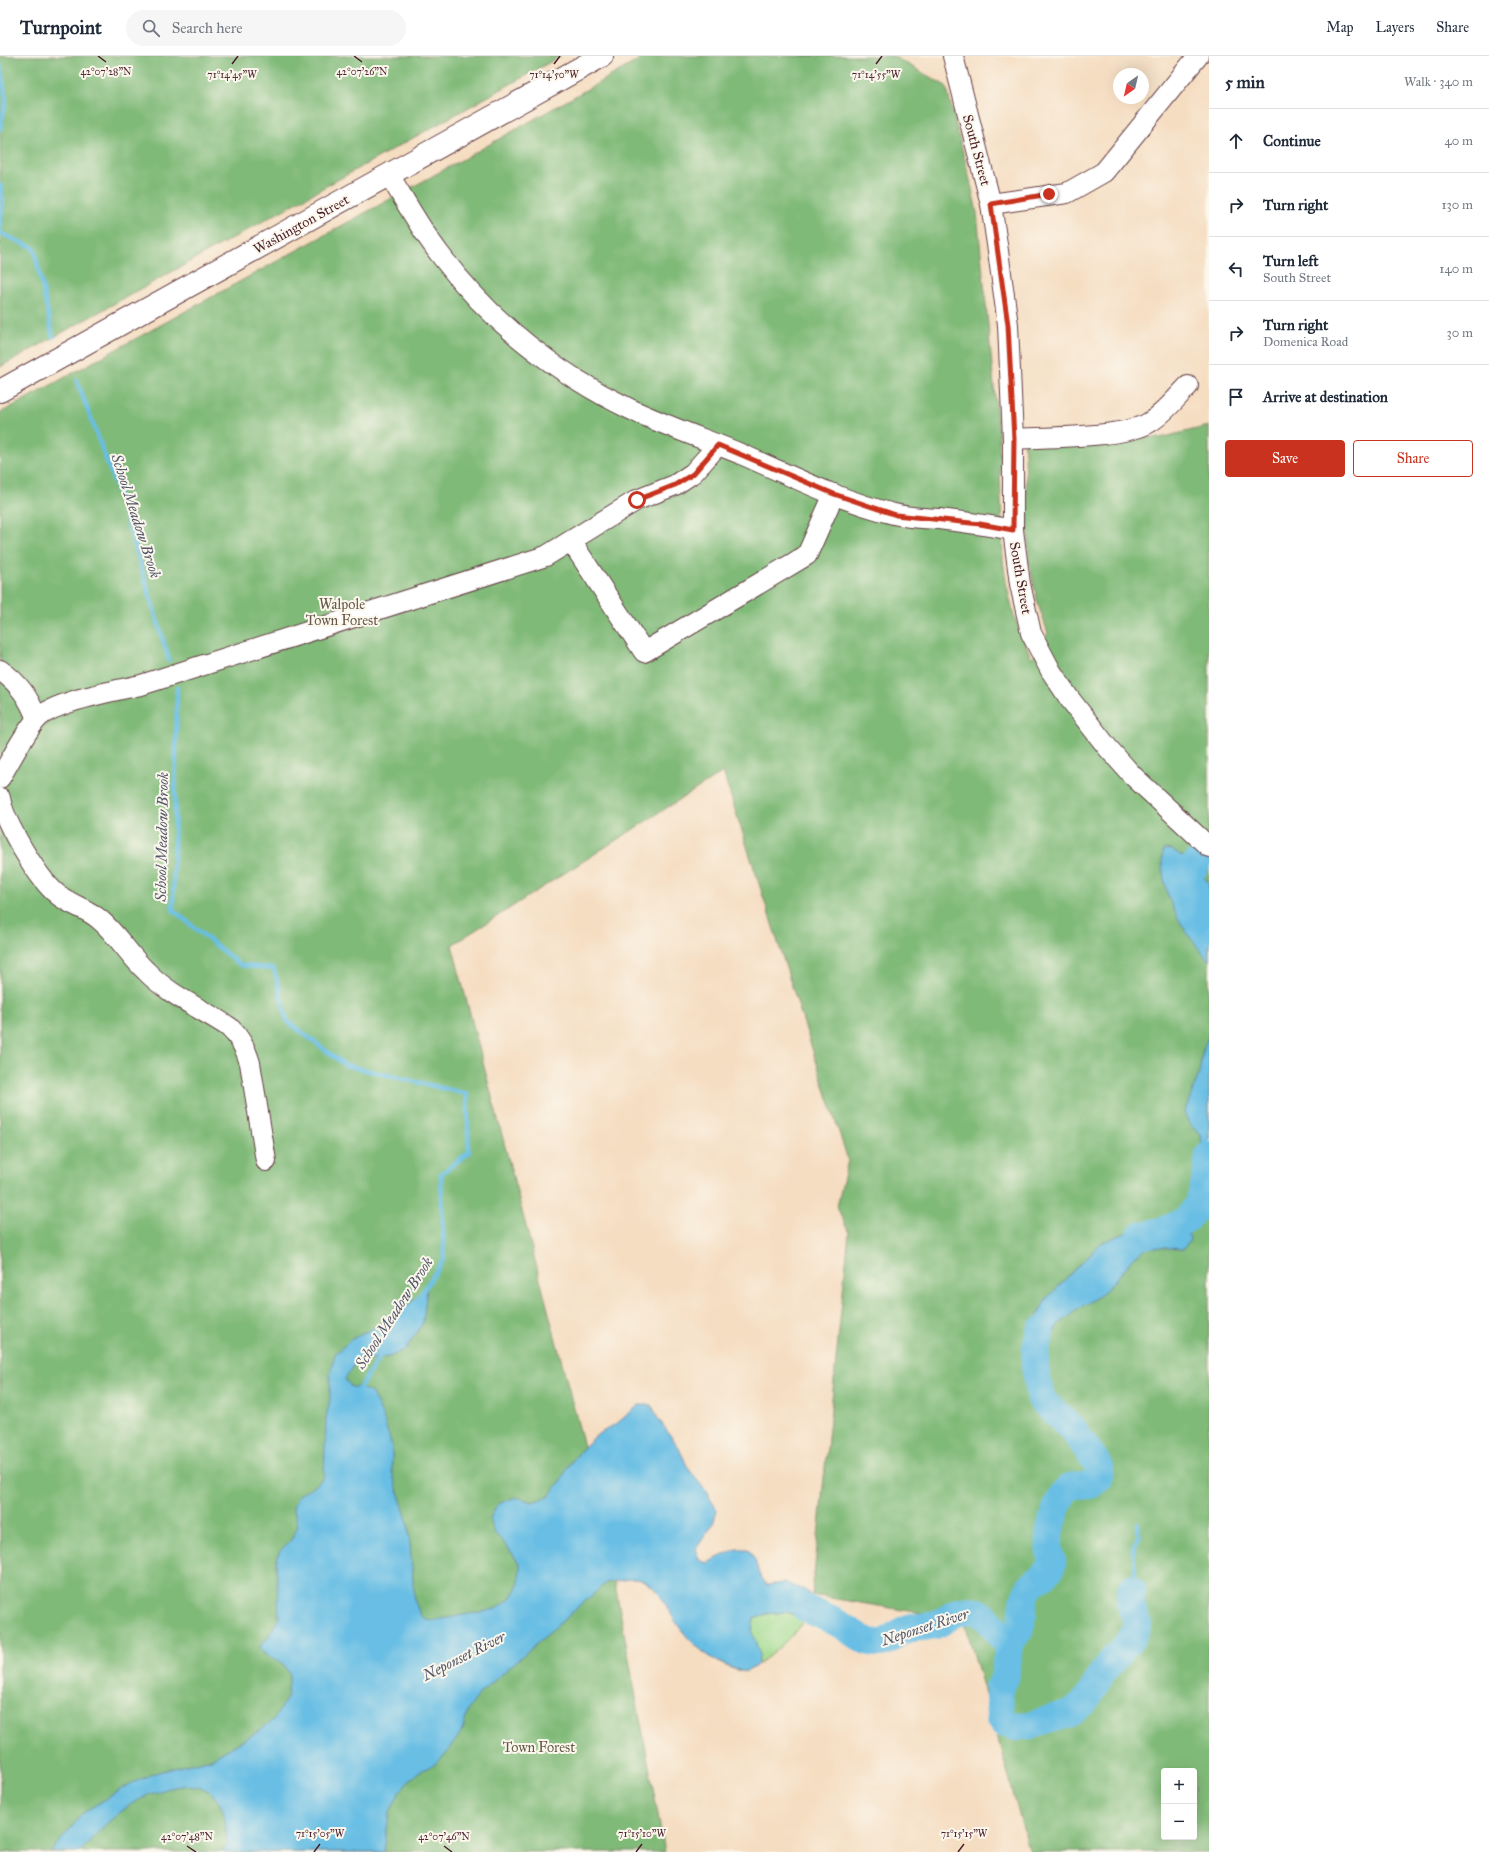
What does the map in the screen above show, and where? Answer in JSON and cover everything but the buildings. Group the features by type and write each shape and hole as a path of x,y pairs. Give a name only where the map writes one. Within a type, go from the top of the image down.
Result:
{"main road":[{"name":"Washington Street","path":"0,390 602,56"}],"street":[{"name":"South Street","path":"953,56 991,204 1008,325 1014,439 1013,530 1020,584 1031,633 1051,671 1088,722 1132,775 1209,847"},
{"path":"991,204 1067,193 1104,172 1198,56"},
{"path":"389,175 441,257 483,305 547,361 578,381 629,408 676,429 834,494 896,515 980,524 1013,530"},
{"path":"1014,439 1115,433 1136,429 1150,423 1162,413 1188,386"},
{"path":"0,778 37,719 57,708 81,699 141,685 546,556 637,500 675,485 693,474 718,445"},
{"path":"570,541 644,652 808,555 834,494"},
{"path":"0,670 21,687 28,697 37,719"},
{"path":"0,798 8,824 51,889 64,899 98,918 146,971 165,987 229,1027 238,1036 247,1051 266,1161"}],"green space":[{"path":"0,56 561,56 0,367"},
{"name":"Walpole Town Forest","path":"646,56 893,56 946,86 977,213 999,437 1003,560 1006,582 1014,617 1032,659 1048,633 1038,604 1029,563 1024,428 1160,438 1209,426 1209,1852 1030,1852 964,1620 812,1595 849,1233 837,1207 848,1160 723,772 452,945 602,1515 665,1852 0,1852 0,413 467,157"},
{"path":"786,1612 805,1619 792,1635 778,1648 763,1661 746,1672 731,1668 713,1659 696,1645 752,1632 754,1619 766,1614"}],"water":[{"path":"1164,849 1177,853 1190,862 1209,884 1209,961 1179,920 1169,898 1165,886 1163,870 1162,858"},
{"path":"1209,1035 1209,1155 1202,1151 1201,1135 1190,1125 1184,1113 1199,1074 1203,1049"},
{"path":"1150,1225 1178,1225 1188,1231 1190,1240 1183,1249 1148,1247 1132,1259 1102,1294 1058,1325 1035,1367 1027,1354 1026,1340 1046,1299 1101,1243"},
{"path":"427,1289 423,1323 405,1350 389,1357 365,1360 352,1367 345,1379 351,1387 359,1387 372,1393 383,1417 392,1446 392,1472 408,1523 415,1602 421,1616 430,1621 496,1609 510,1599 519,1583 520,1564 494,1532 490,1518 498,1504 516,1497 532,1502 548,1497 560,1482 569,1465 583,1448 598,1434 615,1425 639,1405 652,1405 657,1417 678,1446 688,1468 705,1490 717,1510 713,1524 696,1549 699,1560 707,1563 736,1549 748,1549 755,1560 759,1574 767,1585 784,1583 805,1590 841,1625 805,1619 786,1612 766,1614 754,1619 752,1632 760,1655 757,1665 746,1672 715,1660 697,1647 675,1621 656,1590 646,1582 632,1579 606,1583 480,1693 468,1710 463,1729 450,1749 437,1763 417,1773 400,1791 389,1815 384,1852 221,1852 227,1846 223,1810 216,1798 210,1792 203,1788 188,1785 163,1790 145,1796 134,1802 101,1829 81,1852 51,1852 84,1812 130,1784 158,1772 211,1759 259,1731 274,1719 287,1698 290,1674 280,1661 264,1654 260,1646 269,1636 279,1617 276,1563 279,1552 291,1540 298,1526 293,1506 299,1495 316,1485 324,1477 326,1417 330,1399 330,1375 335,1354 352,1339 391,1319"}],"waterway":[{"name":"School Meadow Brook","path":"0,65 6,100 0,129"},
{"name":"School Meadow Brook","path":"0,185 3,199 0,230"},
{"name":"School Meadow Brook","path":"0,233 34,248 53,337"},
{"name":"School Meadow Brook","path":"77,381 121,500 169,660"},
{"name":"School Meadow Brook","path":"177,688 173,910 240,965 274,969 287,1021 345,1065 467,1094 469,1152 441,1174 444,1259 417,1300"},
{"name":"Neponset River","path":"1198,861 1190,873 1187,888 1209,929"},
{"name":"Neponset River","path":"1140,1236 1172,1227 1185,1220 1192,1213 1198,1205 1202,1195 1209,1155"},
{"name":"Neponset River","path":"807,1609 841,1625 858,1637 873,1643 888,1641 904,1630 938,1624 954,1614 966,1611 973,1611 985,1616 1004,1640 1012,1640 1021,1628 1026,1594 1030,1587 1051,1568 1052,1563 1049,1537 1053,1518 1062,1496 1072,1486 1091,1485 1099,1478 1100,1467 1074,1431 1041,1399 1035,1367 1036,1347 1041,1330"},
{"name":"School Meadow Brook","path":"357,1392 382,1353"},
{"path":"1131,1589 1135,1574 1133,1547 1139,1536 1138,1523"},
{"path":"1012,1640 1006,1662 1006,1674 999,1688 1000,1719 1003,1723 1016,1726 1031,1725 1071,1713 1085,1702 1105,1669 1130,1640 1138,1626 1130,1603 1131,1589"}],"route":[{"path":"637,500 675,485 693,474 718,445 834,494 896,515 980,524 1013,530 1014,439 1008,325 991,204 1049,194"}],"park label":[{"name":"Town Forest","path":"539,1747"}]}
